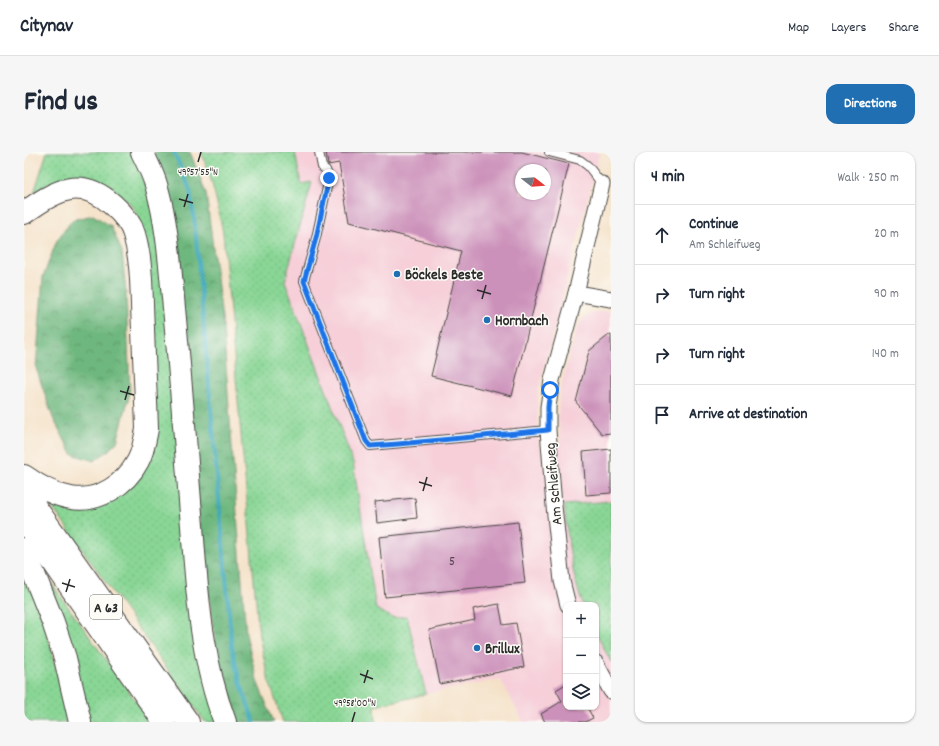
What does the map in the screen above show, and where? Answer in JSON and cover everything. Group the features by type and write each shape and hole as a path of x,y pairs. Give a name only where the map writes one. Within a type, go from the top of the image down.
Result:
{"highway":[{"path":"142,152 157,188 165,226 178,345 192,537 201,629 208,666 218,704 225,722"},
{"path":"24,213 58,192 77,189 88,190 105,197 128,221 134,233 140,261 147,429 144,445 138,461 130,474 116,487 101,494 86,498 72,498 49,491 24,476"},
{"name":"A 63","path":"24,491 188,722"},
{"path":"24,520 164,722"},
{"path":"24,549 53,622 65,658 80,722"}],"street":[{"name":"Am Schleifweg","path":"567,602 562,581 548,430 548,407 552,380 576,293 602,184"},
{"path":"576,293 611,299"},
{"path":"599,669 611,691"}],"lane":[{"path":"319,152 322,167 326,170 329,178 316,238 304,281 366,441 370,446 548,430"},
{"path":"549,152 589,162 602,184"}],"shaded area":[{"path":"295,152 600,152 538,392 537,410 539,448 561,444 558,415 560,389 577,327 588,315 597,312 611,311 611,501 564,505 571,560 576,586 582,602 563,602 563,710 599,710 599,639 611,662 611,722 523,722 500,679 426,694 407,616 393,618 376,609 353,462 285,281 312,182 301,184"}],"green space":[{"path":"47,152 131,152 145,184 154,213 217,722 205,722 47,500 51,501 143,469 141,224 131,205 115,193 95,184 84,181 63,180 53,182 34,193"},
{"path":"152,152 190,152 206,193 223,326 246,634 257,681 274,722 238,722 220,673"},
{"path":"201,152 295,152 301,184 312,182 285,281 353,462 376,609 393,618 407,616 426,694 375,706 376,722 283,722 269,681 259,636 223,233 214,192"},
{"path":"93,215 111,226 122,252 126,293 130,393 117,442 108,451 94,461 72,454 53,418 36,368 43,277 57,240 72,220"},
{"path":"611,501 611,662 599,639 599,602 582,602 579,593 570,556 564,505"},
{"path":"24,569 46,628 60,683 67,722 24,722"},
{"path":"43,572 151,722 87,722"}],"building":[{"name":"Hornbach","path":"326,152 522,152 569,164 512,396 431,376 461,251 349,222 339,163 328,165"},
{"path":"611,335 611,433 602,434 576,402 589,351"},
{"path":"611,449 611,493 586,495 583,452"},
{"path":"415,498 417,518 377,523 375,502"},
{"path":"518,522 525,583 385,597 379,537"},
{"name":"Brillux","path":"499,604 503,625 516,623 524,667 440,684 429,630 475,620 473,609"},
{"path":"563,686 563,710 589,710 593,718 585,722 545,722 541,714 562,701 556,690"}],"waterway":[{"path":"174,152 190,190 195,226 232,647 239,679 254,722"}],"place":[{"name":"Böckels Beste","path":"397,274"},
{"name":"Hornbach","path":"487,320"},
{"name":"Brillux","path":"477,648"}],"route":[{"path":"329,178 316,238 304,281 366,441 370,446 548,430 550,390"}]}
